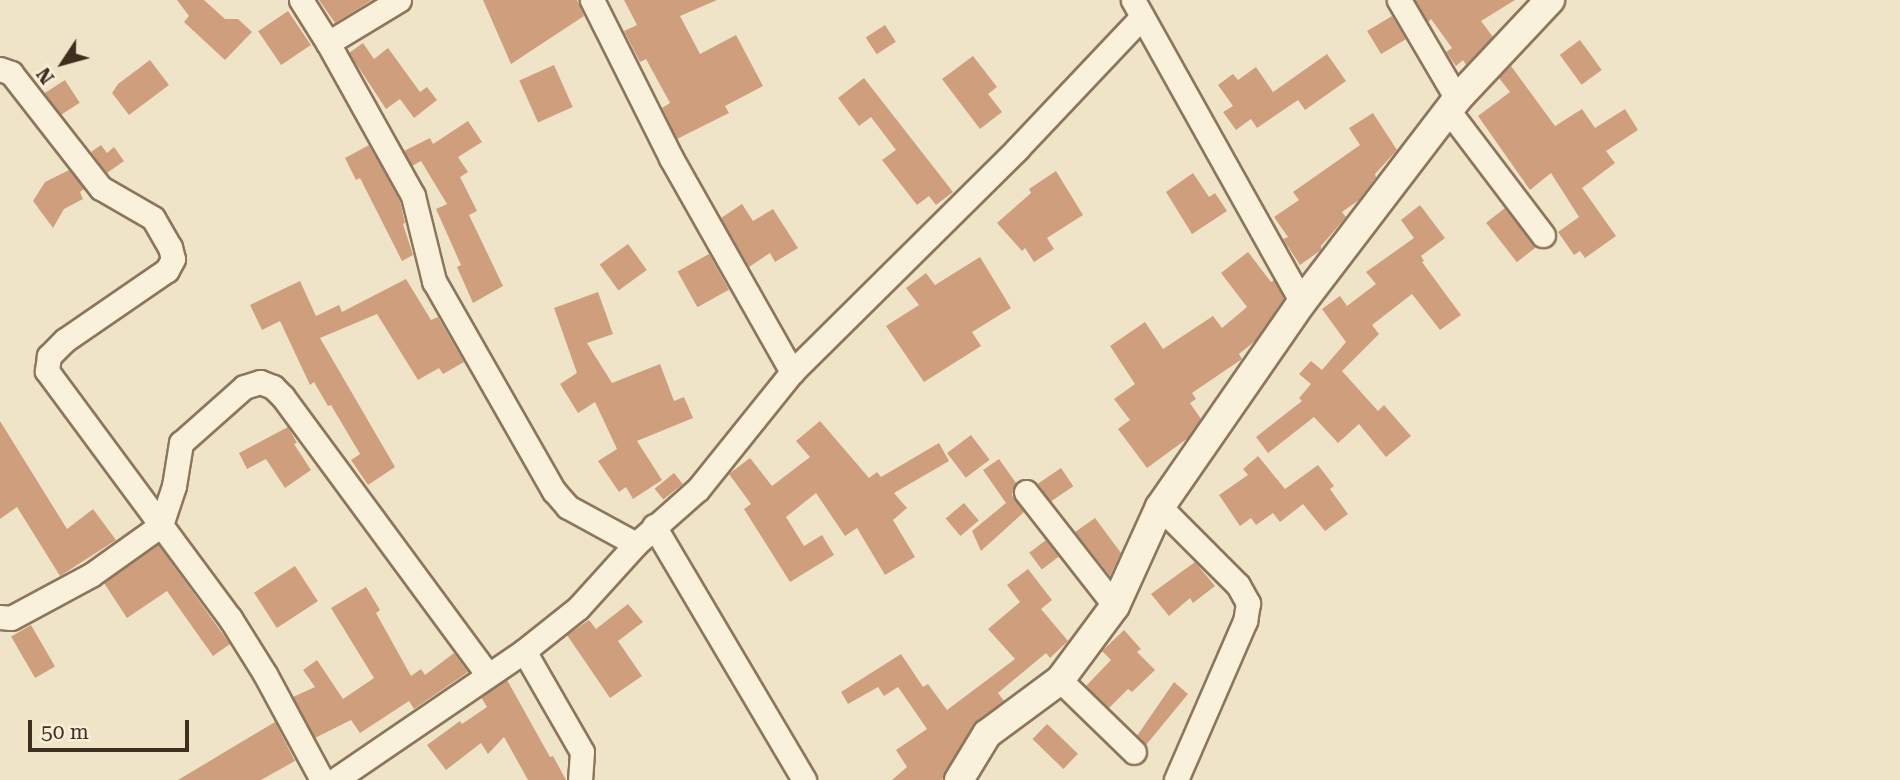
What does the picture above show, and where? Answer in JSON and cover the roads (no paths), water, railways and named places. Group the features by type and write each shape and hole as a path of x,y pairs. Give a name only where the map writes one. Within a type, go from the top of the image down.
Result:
{"street":[{"path":"300,0 328,43 413,196 433,281 554,491 568,507 636,544"},
{"path":"328,43 399,0"},
{"path":"592,0 671,158 792,372"},
{"path":"1399,0 1452,105 1543,235"},
{"path":"960,780 987,734 1060,680 1115,606 1160,507 1302,302 1452,105 1550,0"},
{"path":"335,780 524,651 578,608 654,526 698,489 792,372 1017,149 1137,9 1302,302"},
{"path":"0,69 11,73 101,188 153,218 170,247 173,259 167,270 65,340 49,356 46,365 56,383 230,618 265,674 321,780"},
{"path":"0,617 11,618 91,575 161,525 174,486 181,443 244,387 260,382 273,387 487,674"},
{"path":"1026,492 1115,606"},
{"path":"1160,507 1238,585 1248,603 1245,621 1176,780"},
{"path":"654,526 804,780"},
{"path":"524,651 582,752 580,780"},
{"path":"1060,680 1134,752"}]}
